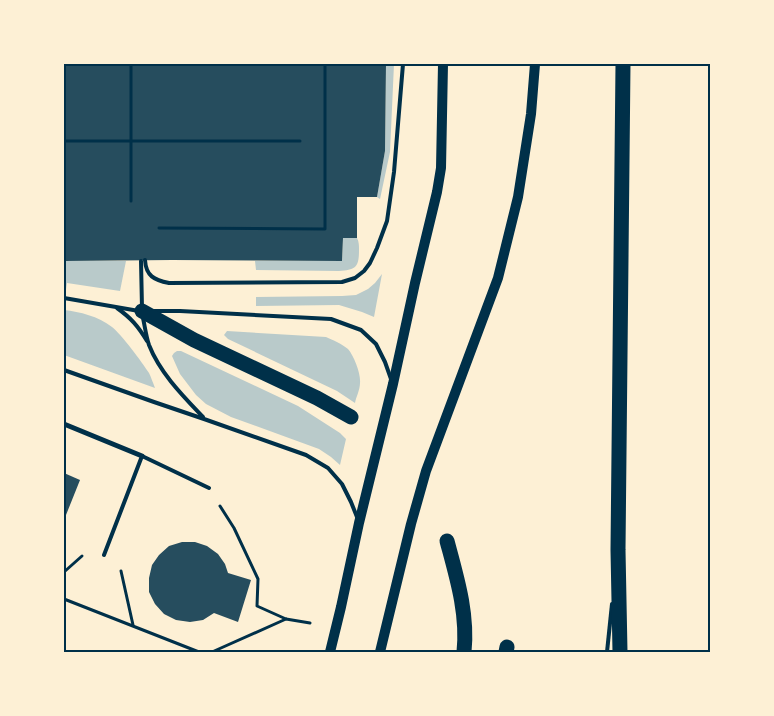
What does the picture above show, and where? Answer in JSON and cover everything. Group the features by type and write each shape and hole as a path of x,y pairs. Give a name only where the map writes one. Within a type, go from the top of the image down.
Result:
{"highway":[{"path":"620,652 618,550 623,64"},
{"path":"142,311 194,340 317,398 351,418"},
{"path":"447,541 460,591 465,637 464,652"}],"main road":[{"path":"330,652 393,384 414,283 437,192 441,168 443,64"},
{"path":"380,652 426,470 498,278 518,197 531,114 535,64"}],"street":[{"path":"64,424 142,456"}],"lane":[{"path":"148,344 142,311 143,261 151,276 158,281 169,283 342,282 354,278 364,271 377,248 387,221 394,172 403,64"},
{"path":"64,298 142,311 180,311 331,319 361,330 376,344 393,384"},
{"path":"115,306 130,317 139,327 154,356 169,378 204,419"},
{"path":"64,370 306,455 328,468 342,484 359,523"},
{"path":"104,555 142,456 209,488"},
{"path":"614,587 618,550"},
{"path":"607,652 613,596"}],"path":[{"path":"131,64 131,201"},
{"path":"160,228 325,229 325,64"},
{"path":"64,141 300,141"},
{"path":"209,488 234,528 258,579 257,606 286,619 316,624"},
{"path":"104,555 119,564 133,626"},
{"path":"64,599 199,652"},
{"path":"310,623 312,614"},
{"path":"212,652 286,619"}],"shaded area":[{"path":"386,64 394,64 390,152 380,199 377,197 385,151"},
{"path":"343,238 357,238 359,242 357,264 349,270 256,270 255,261 342,261"},
{"path":"64,261 126,261 120,291 67,283 64,303"},
{"path":"382,274 374,317 339,305 256,306 256,297 356,295 368,289"},
{"path":"64,310 89,315 112,327 146,368 155,388 64,355"},
{"path":"227,331 326,337 340,344 348,349 355,360 358,370 360,386 355,403 337,391 228,339 224,335"},
{"path":"177,351 181,351 298,406 340,433 346,439 340,465 319,449 231,417 206,404 196,395 180,374 172,356"}],"building":[{"path":"64,64 386,64 385,151 377,197 357,197 357,238 343,238 342,261 64,261"},
{"path":"64,473 80,480 64,520"},
{"path":"182,542 195,542 207,546 218,554 225,564 228,573 251,580 238,622 214,613 203,620 190,622 176,620 164,614 155,604 149,592 149,578 152,565 169,546"}]}
